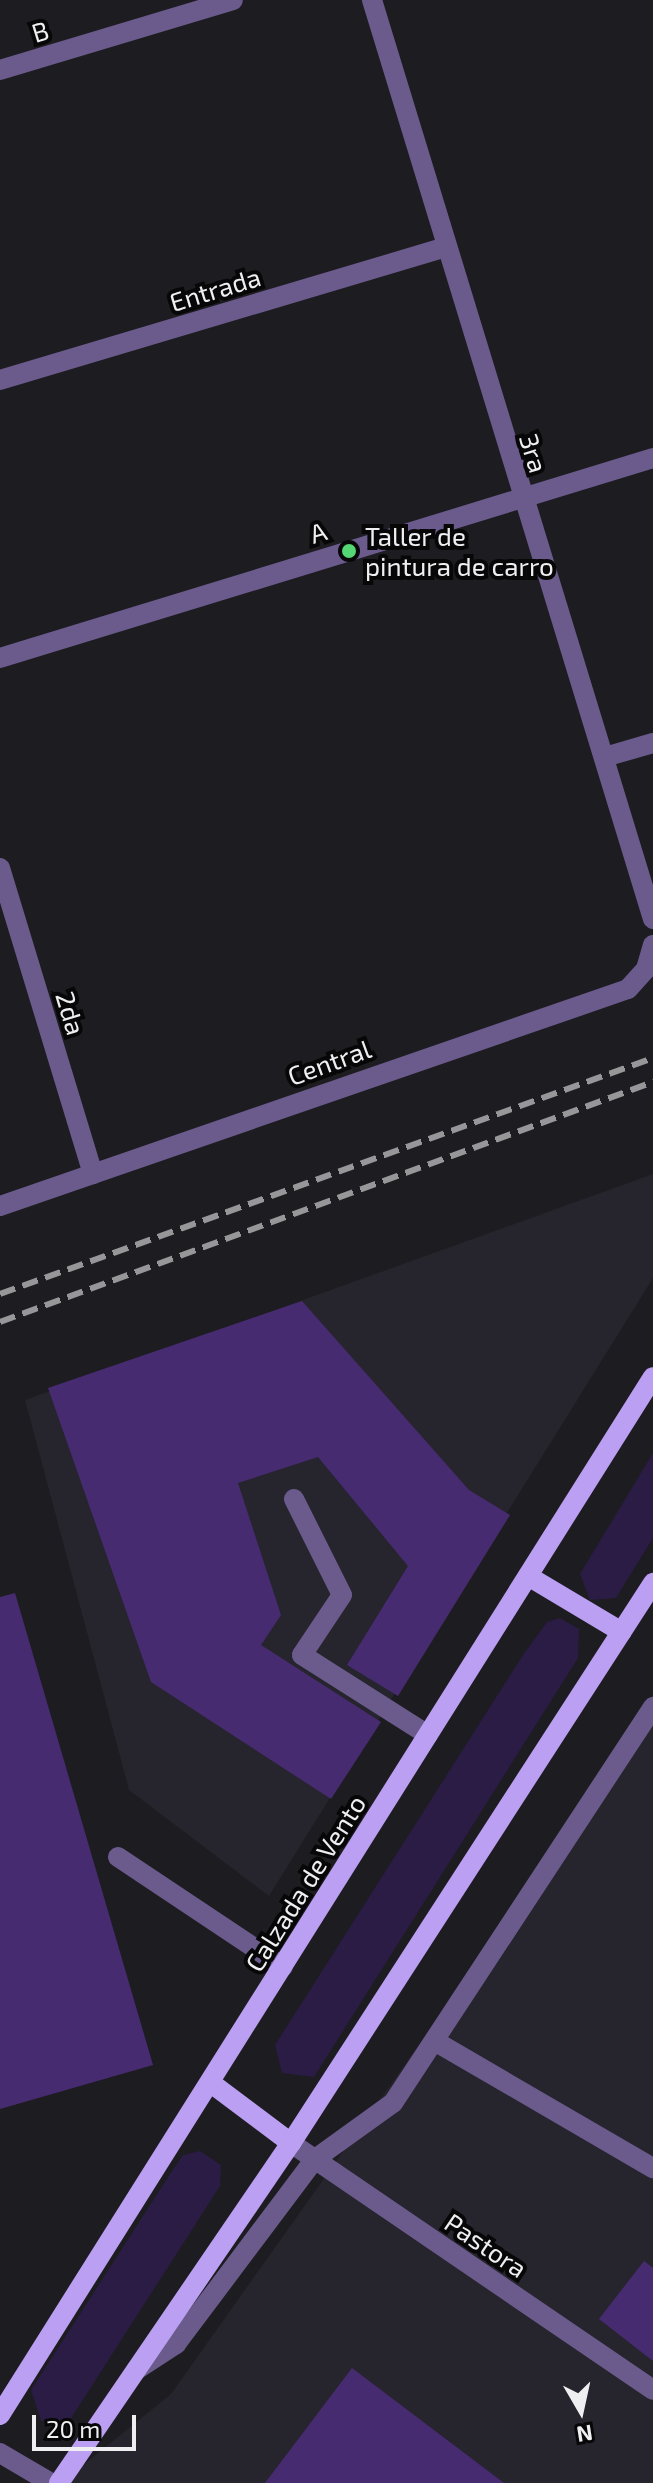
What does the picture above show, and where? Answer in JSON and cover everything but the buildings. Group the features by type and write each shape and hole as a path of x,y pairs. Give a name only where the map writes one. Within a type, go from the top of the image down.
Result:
{"main road":[{"name":"Calzada de Vento","path":"0,2415 653,1377"},
{"path":"528,1576 622,1632"},
{"path":"59,2483 291,2143 653,1583"},
{"path":"211,2083 291,2143"}],"street":[{"name":"B","path":"0,70 233,0"},
{"name":"3ra","path":"372,0 520,496 608,756 653,919"},
{"name":"Entrada","path":"0,380 446,247"},
{"name":"A","path":"0,658 520,496 653,458"},
{"path":"608,756 653,743"},
{"name":"2da","path":"0,868 93,1174"},
{"name":"Central","path":"0,1206 628,989 646,969 653,945"},
{"path":"294,1499 342,1595 302,1655 428,1735"},
{"path":"135,2370 176,2344 315,2159 393,2103 438,2043 653,1707"},
{"path":"118,1857 283,1967"},
{"path":"438,2043 653,2168"},
{"name":"Pastora","path":"291,2143 653,2390"},
{"path":"0,2453 51,2483"}],"shaded area":[{"path":"653,1174 653,1278 269,1896 129,1790 25,1400"},
{"path":"653,1453 653,1538 616,1598 590,1600 580,1574"},
{"path":"560,1618 579,1629 578,1658 314,2077 282,2073 275,2045 523,1655 547,1622"},
{"path":"653,1715 653,2483 61,2483 171,2394"},
{"path":"200,2151 221,2165 220,2186 68,2423 41,2421 31,2390 183,2155"}],"railway":[{"path":"0,1294 653,1058"},
{"path":"0,1322 653,1082"}],"place":[{"name":"Taller de pintura de carro","path":"349,551"}]}
